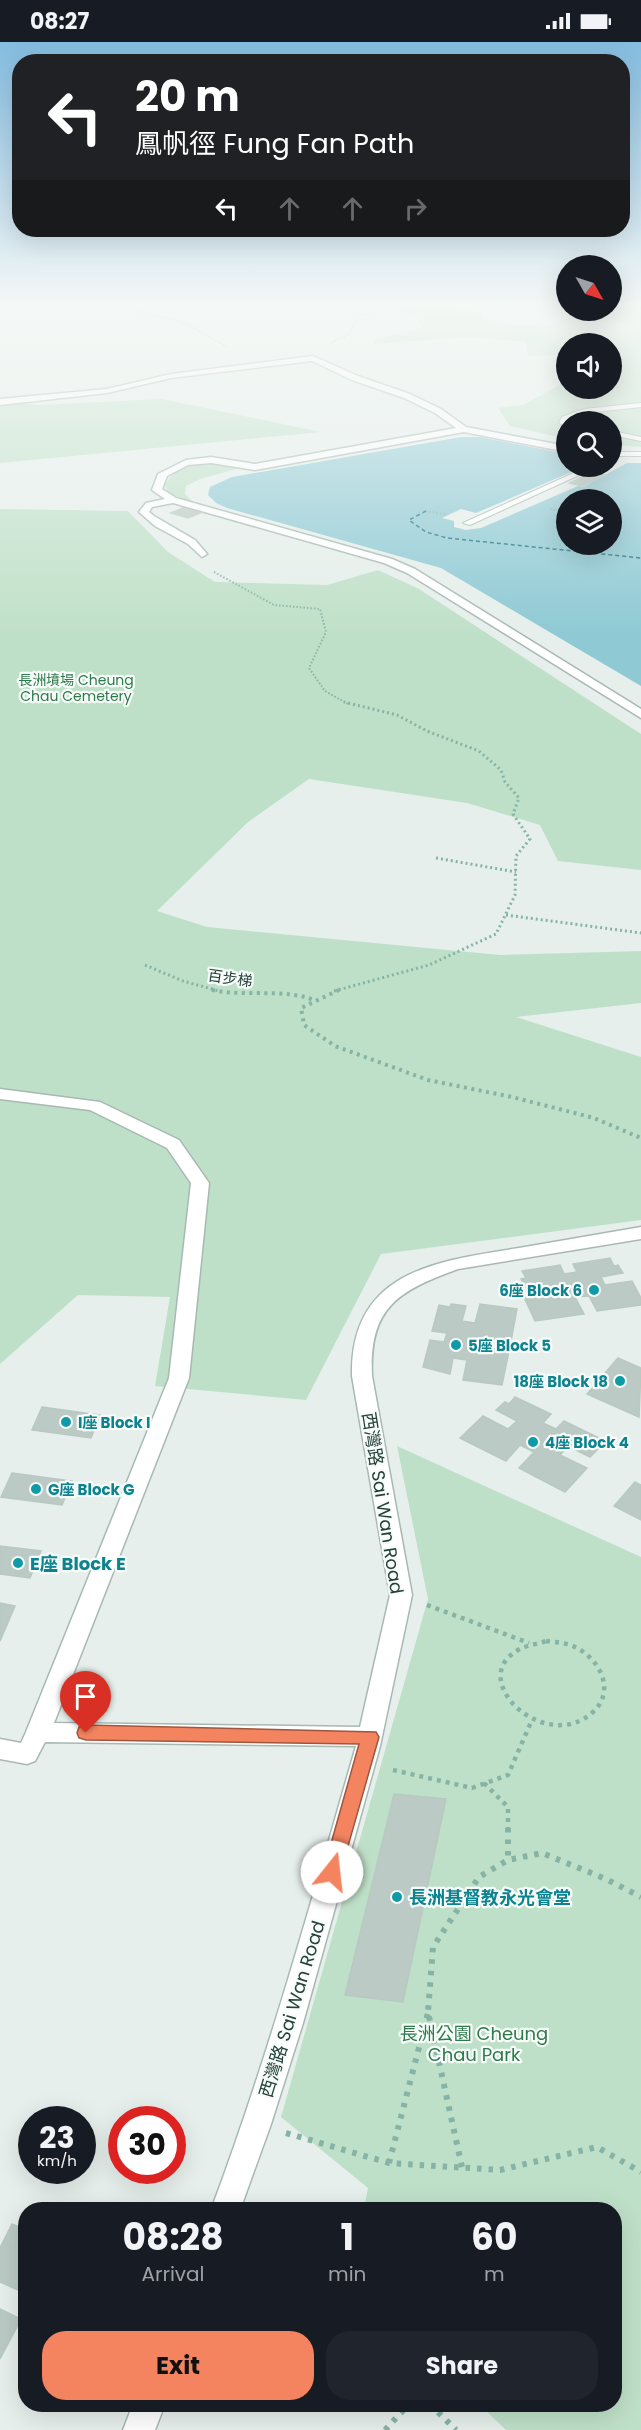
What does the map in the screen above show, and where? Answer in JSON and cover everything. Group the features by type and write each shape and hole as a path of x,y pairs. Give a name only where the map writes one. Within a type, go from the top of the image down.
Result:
{"street":[{"path":"442,413 464,429"},
{"path":"556,447 464,429 255,466 211,460 186,464 163,474 157,490 173,500 388,561 411,571 641,714"},
{"path":"173,500 149,505 144,512 156,525 198,545 202,554"},
{"path":"0,1094 94,1105 173,1144 200,1183 179,1378 38,1732 27,1754 0,1749"},
{"name":"西灣路 Sai Wan Road","path":"228,2202 257,2124 289,2023 363,1764 401,1595 359,1352 364,1328 378,1307 424,1274 454,1264 641,1233"},
{"path":"38,1732 370,1737"},
{"path":"139,2430 146,2412"}],"lane":[{"path":"622,435 641,440"},
{"path":"622,442 641,440"},
{"path":"622,454 641,454"},
{"path":"467,523 571,477"}],"path":[{"path":"202,554 203,567 274,604 320,609 326,632 309,668 325,692 345,703 397,715 427,731 479,751 501,770 505,782 519,798 513,814 530,839 516,856 515,894 496,934 429,965 331,992 301,1008 304,1025 335,1046 428,1080 594,1118 641,1138"},
{"path":"436,858 516,872"},
{"path":"506,915 641,933"},
{"name":"百步梯","path":"145,965 192,985 220,991 251,995 281,992 315,1001"},
{"path":"401,1595 530,1644"},
{"path":"546,1641 564,1643 579,1649 602,1670 606,1684 604,1698 596,1710 583,1719 568,1724 549,1725 532,1720 518,1712 506,1700 500,1687 500,1673 505,1661 516,1651 530,1644 546,1641"},
{"path":"363,1764 472,1788 508,1775 532,1720"},
{"path":"484,1784 508,1807 508,1860"},
{"path":"389,2163 428,2012 433,1947 478,1877 508,1860 542,1853 606,1879 641,1898"},
{"path":"428,2012 462,2167"},
{"path":"257,2124 389,2163 500,2170 597,2147 641,2172"},
{"path":"386,2430 402,2412"},
{"path":"437,2412 456,2430"}],"green space":[{"path":"0,413 232,413 321,432 0,463"},
{"path":"502,413 556,413 556,436 510,426"},
{"path":"622,413 641,413 641,447 622,446"},
{"path":"211,462 244,467 200,479 186,486 185,494 194,503 168,493 165,485 179,470"},
{"name":"長洲墳場 Cheung Chau Cemetery","path":"0,509 128,511 168,552 215,582 327,585 378,570 419,589 641,734 641,870 558,861 540,825 467,803 309,779 248,822 157,911 207,927 500,955 641,951 641,1003 516,1017 641,1057 641,1220 381,1254 306,1400 155,1386 170,1297 78,1295 0,1364"},
{"name":"長洲公園 Cheung Chau Park","path":"397,1446 641,1557 641,2430 506,2430 487,2412 622,2412 622,2202 365,2202 368,2188 281,2117 428,1599"}],"water":[{"path":"461,437 480,437 556,452 556,477 560,477 476,513 461,509 442,518 454,521 454,527 466,530 481,528 556,496 556,555 622,555 622,489 571,489 578,486 583,487 601,477 622,477 622,466 627,463 641,463 641,686 441,568 227,508 216,503 208,495 210,487 232,477"}],"building":[{"path":"583,477 601,477 582,486 570,483"},
{"path":"183,508 200,513 188,518 171,513"},
{"name":"6座 Block 6","path":"610,1258 614,1266 618,1265 623,1273 601,1277 605,1285 632,1281 641,1298 641,1305 597,1311 589,1296 575,1297 584,1314 535,1321 524,1297 552,1293 548,1285 526,1288 521,1279 526,1278 522,1271 560,1265 564,1274 577,1272 573,1264"},
{"name":"5座 Block 5","path":"451,1304 466,1306 462,1321 475,1323 480,1304 517,1309 511,1341 485,1338 483,1347 509,1351 502,1385 463,1380 467,1360 453,1358 450,1374 423,1367 430,1340 444,1342 447,1333 432,1331 439,1305 450,1307"},
{"name":"18座 Block 18","path":"618,1358 641,1368 639,1417 587,1394"},
{"name":"4座 Block 4","path":"515,1397 551,1414 543,1423 556,1429 564,1421 601,1439 594,1446 599,1448 590,1457 568,1446 560,1455 587,1468 565,1492 519,1468 534,1452 520,1445 506,1461 460,1438 483,1416 508,1429 517,1421 496,1410 505,1402 509,1404"},
{"name":"I座 Block I","path":"42,1407 100,1415 91,1438 32,1430"},
{"name":"G座 Block G","path":"12,1473 72,1481 62,1505 1,1497"},
{"path":"635,1482 641,1485 641,1520 614,1506"},
{"name":"E座 Block E","path":"0,1546 41,1551 30,1578 0,1574"},
{"path":"0,1603 15,1606 0,1641"},
{"name":"長洲基督教永光會堂","path":"394,1794 446,1799 403,2002 345,1995"},
{"path":"12,2224 18,2227 18,2290 0,2282 0,2248"},
{"path":"0,2309 18,2318 18,2325 0,2359"}],"ferry route":[{"path":"426,511 409,520 426,532 447,538 641,558"}],"place":[{"name":"6座 Block 6","path":"594,1290"},
{"name":"5座 Block 5","path":"456,1345"},
{"name":"18座 Block 18","path":"620,1381"},
{"name":"I座 Block I","path":"66,1422"},
{"name":"4座 Block 4","path":"533,1442"},
{"name":"G座 Block G","path":"36,1489"},
{"name":"E座 Block E","path":"18,1563"},
{"name":"長洲基督教永光會堂","path":"397,1897"}],"route":[{"path":"86,1733 370,1737 332,1872"}]}
